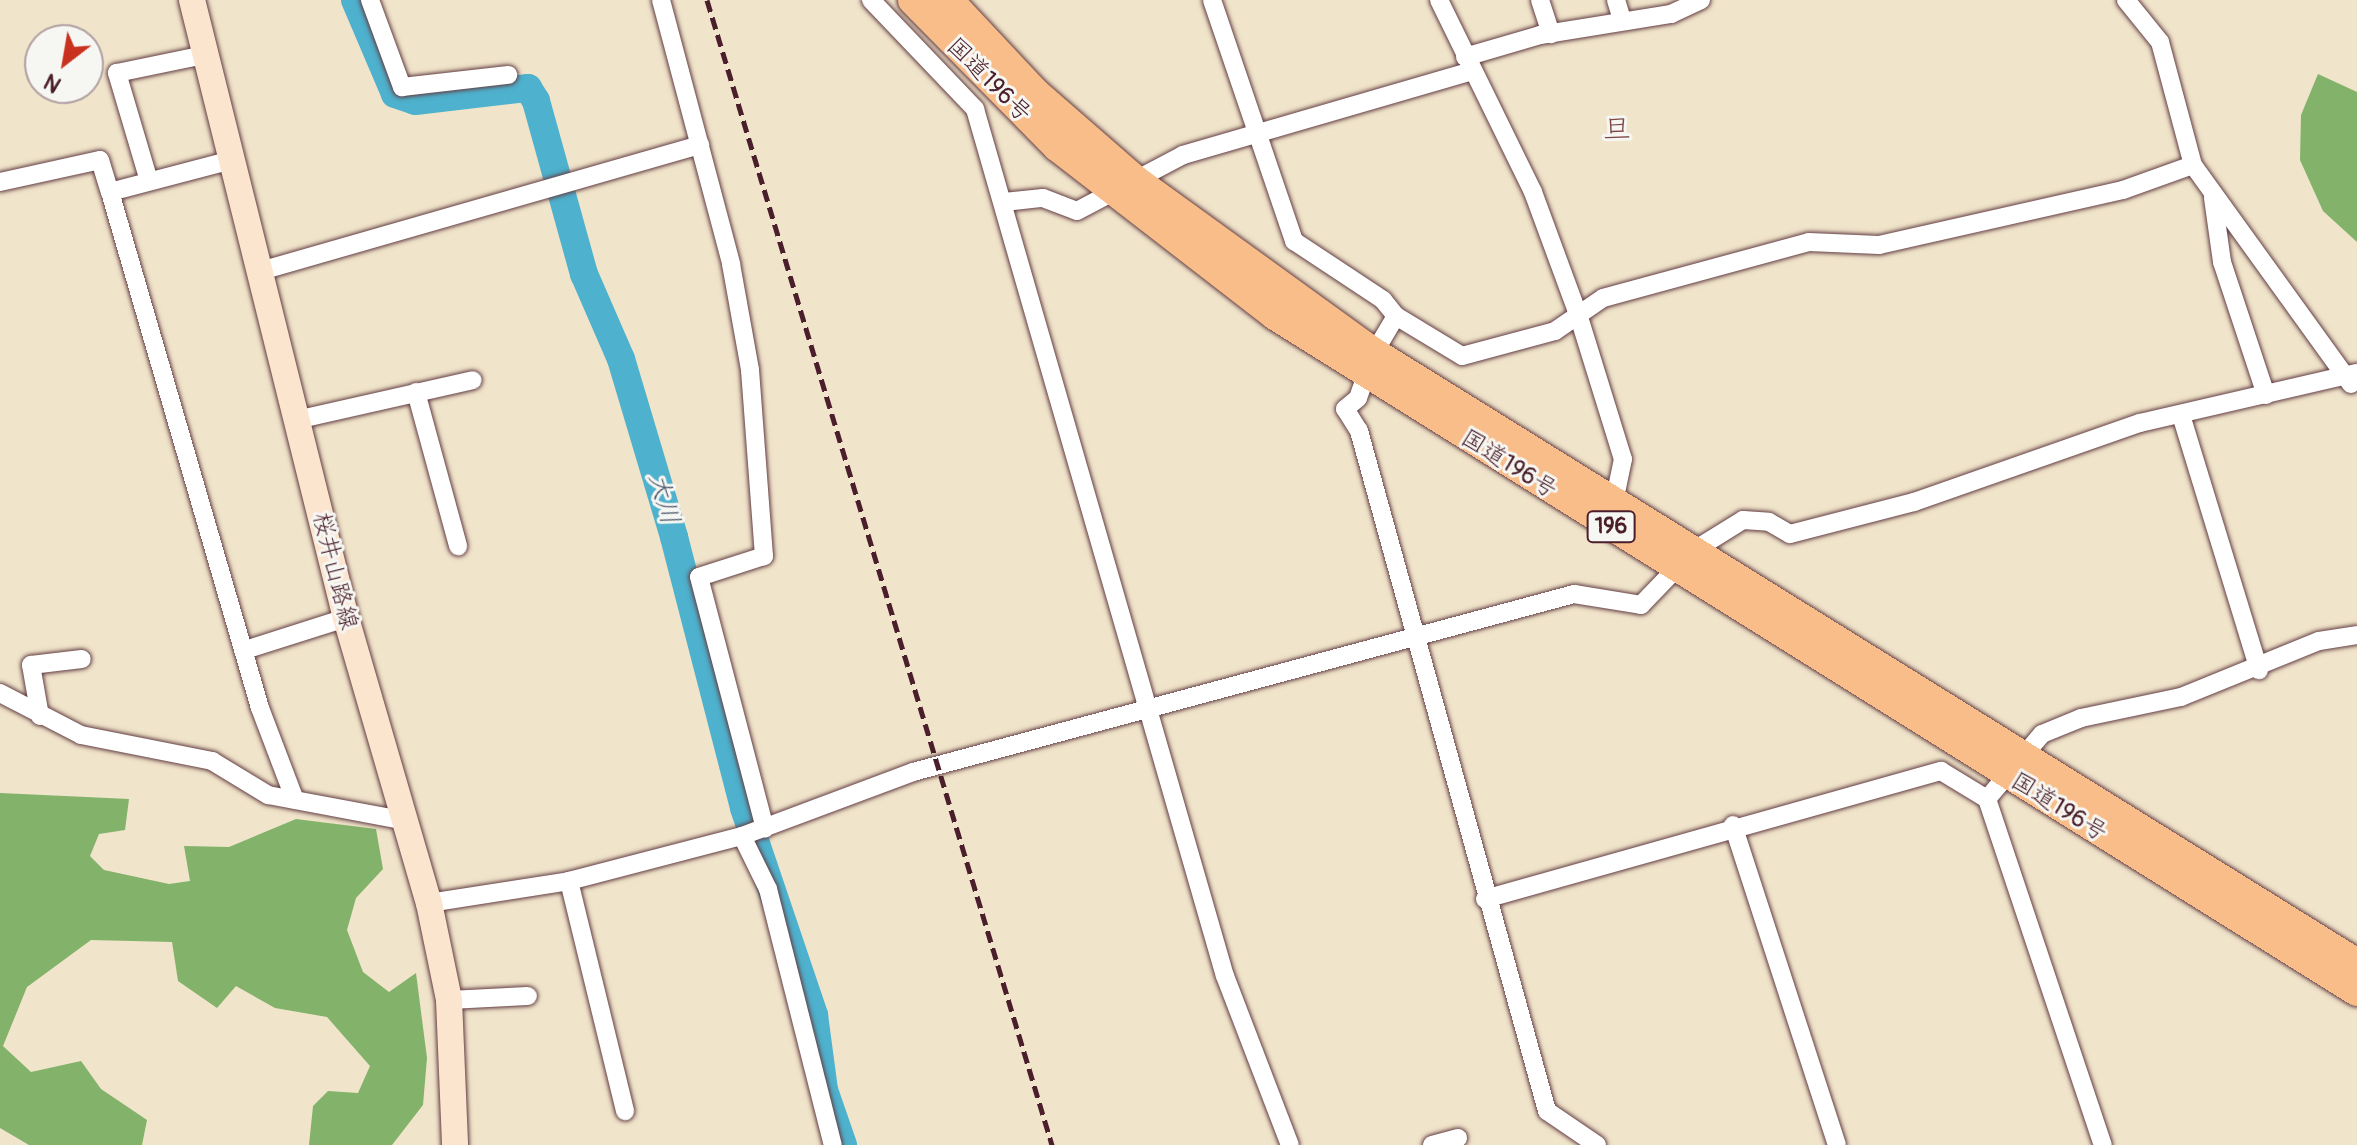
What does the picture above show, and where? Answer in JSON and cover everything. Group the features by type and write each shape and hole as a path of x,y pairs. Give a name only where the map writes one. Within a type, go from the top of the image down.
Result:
{"highway":[{"name":"国道196号","path":"913,0 1020,111 1368,363 2016,766 2357,991"},
{"name":"国道196号","path":"948,0 1126,188"},
{"name":"国道196号","path":"1368,363 1614,502 1684,559"},
{"name":"国道196号","path":"2016,766 2357,964"}],"main road":[{"name":"桜井山路線","path":"192,0 228,161 346,618 401,820 429,903 449,1000 455,1145"}],"street":[{"path":"370,0 402,87 508,75"},
{"path":"661,0 700,145 750,370 764,556 699,577 765,828"},
{"path":"871,0 975,109 1225,976 1290,1145"},
{"path":"1212,0 1294,241 1383,300 1396,316 1462,356 1555,331 1603,298 1809,242 1879,245 2123,190 2193,165"},
{"path":"1439,0 1533,192 1578,314 1623,459 1614,502"},
{"path":"1540,0 1551,34"},
{"path":"1616,0 1622,20"},
{"path":"1004,202 1043,198 1077,211 1126,188 1183,155 1468,64 1551,34 1671,14 1701,0"},
{"path":"429,903 569,881 742,836 913,772 1574,594 1641,605 1684,559 1743,520 1769,522 1790,534 2181,415 2266,395 2352,380 2193,165 2160,42 2126,0"},
{"path":"149,181 117,73 204,55"},
{"path":"257,272 700,145"},
{"path":"0,182 100,160 245,650 295,800"},
{"path":"110,192 228,161"},
{"path":"2212,192 2222,262 2266,395"},
{"path":"1396,316 1368,363 1358,398 1345,409 1359,431 1485,899 1547,1111 1597,1145"},
{"path":"296,420 473,380"},
{"path":"416,392 458,546"},
{"path":"2181,415 2259,670"},
{"path":"245,650 346,618"},
{"path":"1987,799 2042,734 2081,718 2181,697 2259,670 2319,641 2357,635"},
{"path":"40,716 31,665 82,659"},
{"path":"0,693 40,716 118,746 212,761 268,795 401,820"},
{"path":"1485,899 1733,825 1941,771 1987,799 2103,1145"},
{"path":"1733,825 1837,1145"},
{"path":"742,836 768,889 833,1145"},
{"path":"569,881 625,1111"},
{"path":"449,1000 528,996"},
{"path":"1432,1145 1458,1138"}],"green space":[{"path":"2318,74 2357,92 2357,242 2323,211 2300,160 2301,115"},
{"path":"0,793 129,799 125,830 99,834 90,856 104,870 169,884 190,881 184,846 229,847 296,819 376,829 383,869 356,898 347,930 363,972 389,992 416,973 427,1058 423,1105 392,1145 309,1145 313,1106 328,1091 358,1093 370,1066 327,1017 275,1008 236,986 217,1008 178,981 172,942 91,940 27,987 3,1046 31,1072 81,1061 101,1089 147,1120 142,1145 29,1145 0,1128"}],"waterway":[{"name":"大川","path":"355,0 395,94 415,101 528,88 536,101 584,274 621,359 674,537 744,808 814,1015 824,1090 843,1145"}],"railway":[{"path":"707,0 1052,1145"}],"district":[{"name":"旦","path":"1617,130"}]}
